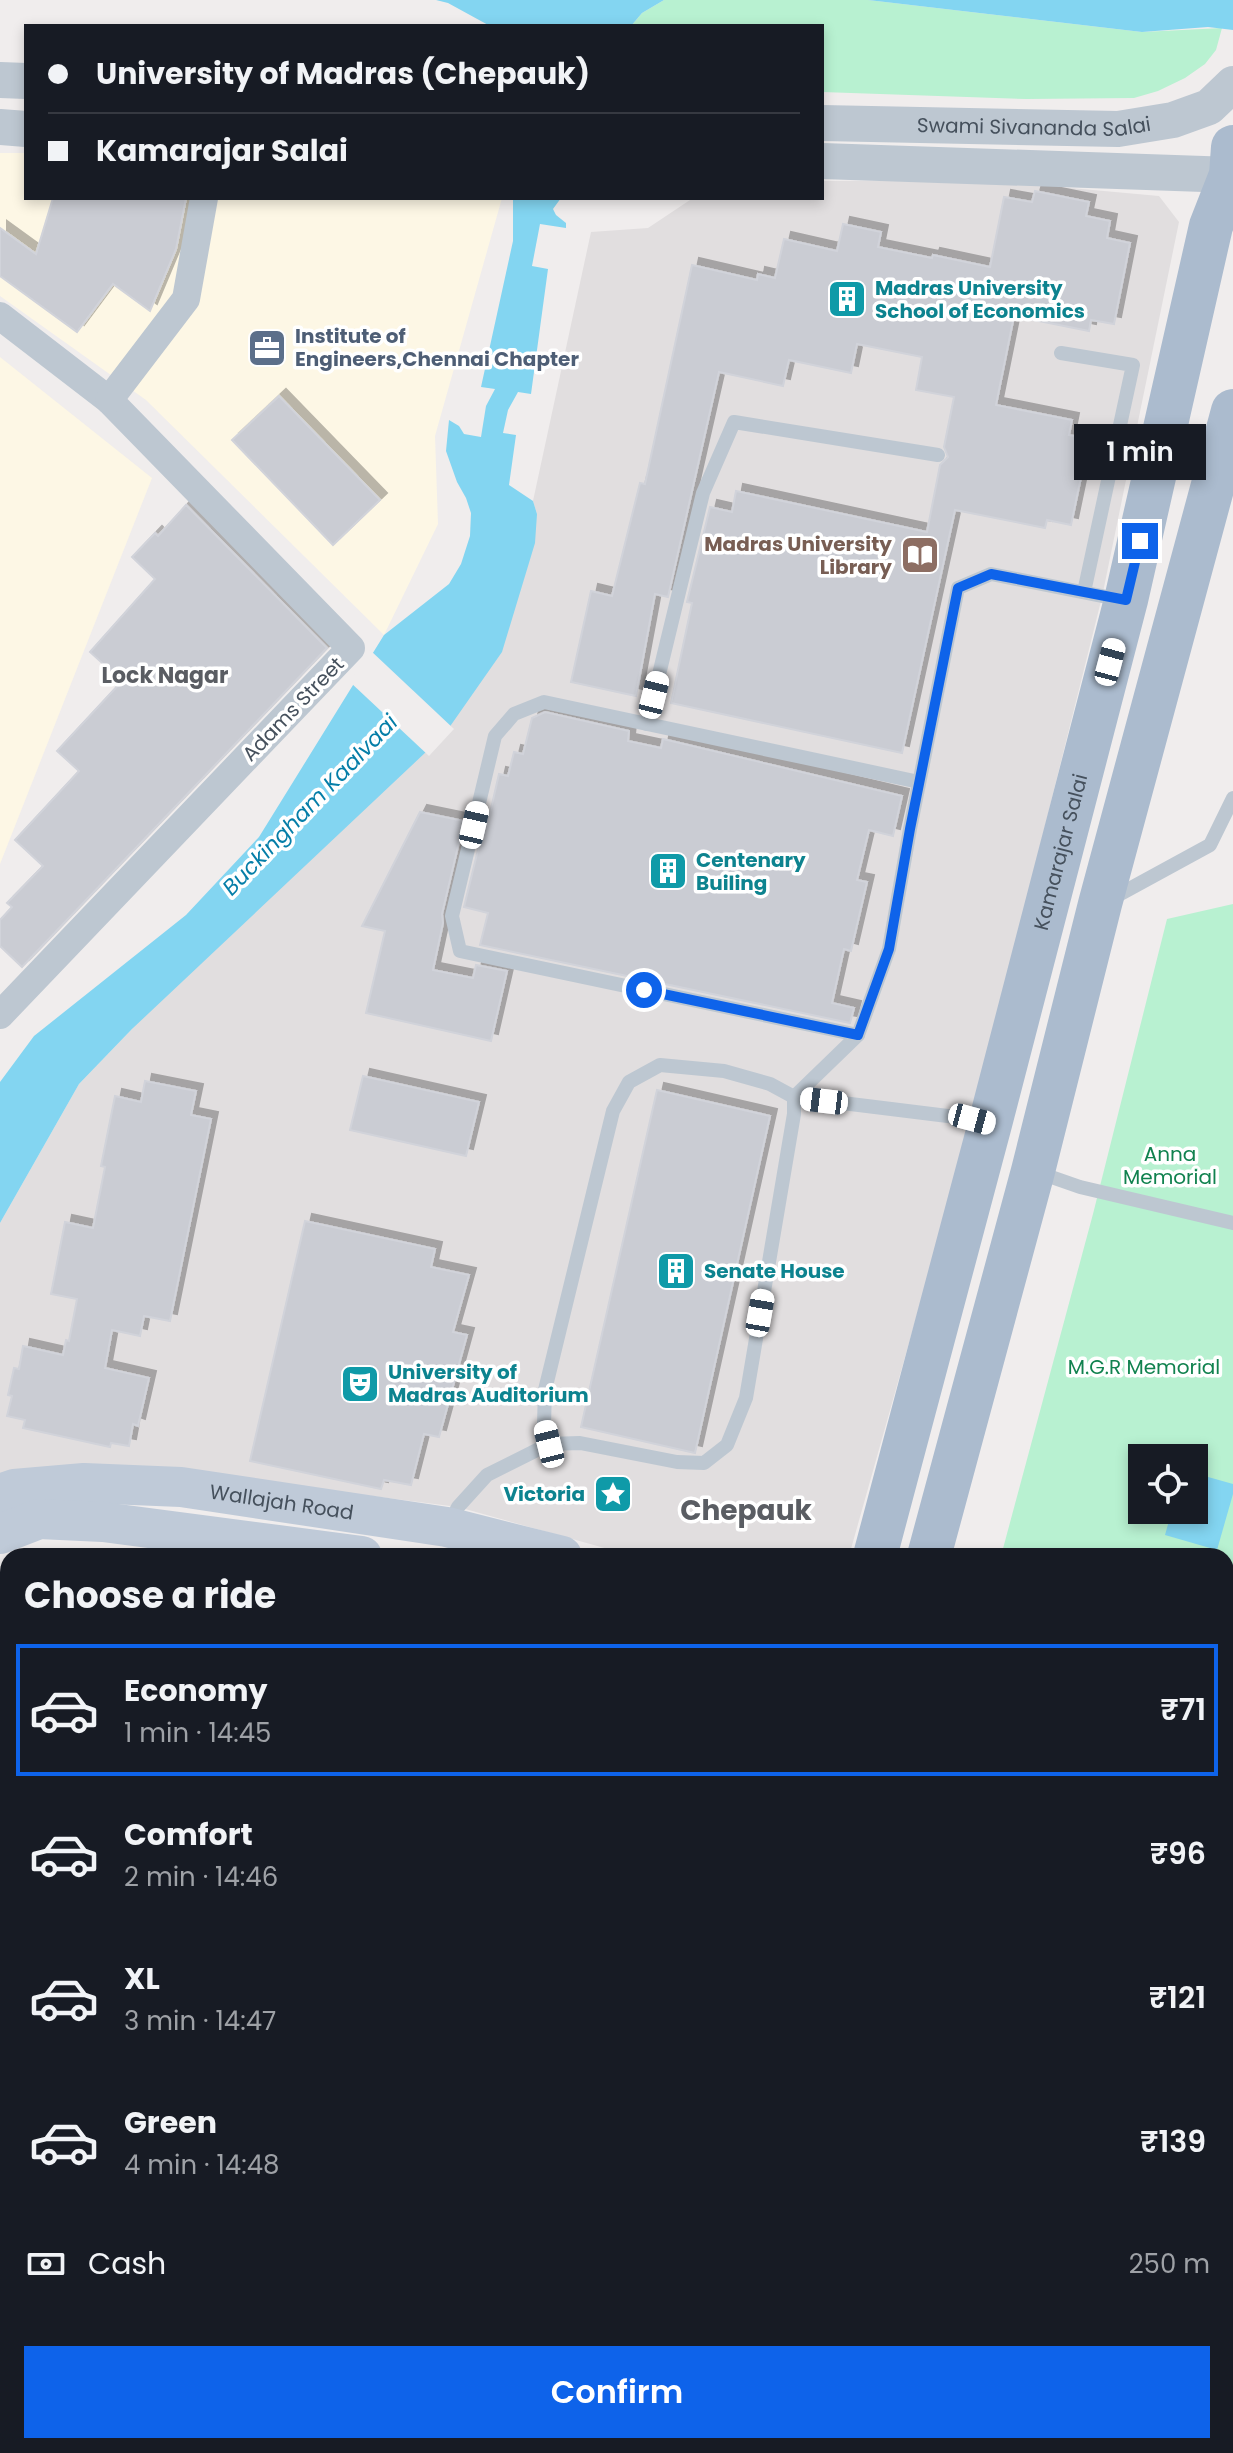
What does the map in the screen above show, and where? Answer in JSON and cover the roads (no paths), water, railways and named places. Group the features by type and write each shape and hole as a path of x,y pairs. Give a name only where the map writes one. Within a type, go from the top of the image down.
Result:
{"main road":[{"name":"Kamarajar Salai","path":"877,1548 1126,600 1211,226 1232,166"},
{"path":"931,1548 1233,411"},
{"name":"Wallajah Road","path":"0,1494 14,1489 84,1483 181,1487 447,1527 530,1548"},
{"name":"Wallajah Road","path":"0,1534 39,1519 103,1522 301,1548"}],"street":[{"path":"0,80 24,81"},
{"name":"Swami Sivananda Salai","path":"824,123 1118,129 1173,120 1209,107 1233,84"},
{"path":"0,127 24,129"},
{"name":"Swami Sivananda Salai","path":"824,161 1232,166"},
{"path":"109,400 186,299 204,200"},
{"name":"Adams Street","path":"0,316 109,400 351,648 0,1015"}],"lane":[{"path":"1061,353 1133,365 1084,592"},
{"path":"647,724 703,493 734,422 938,455"},
{"path":"447,1527 458,1507 487,1475 549,1444 580,1443 677,1462 704,1463 727,1445 746,1398 794,1097 858,1035 889,949 958,588 991,574 1126,600"},
{"path":"858,1035 460,951 452,916 495,736 514,714 544,702 919,782"},
{"path":"1100,904 1210,845 1233,798"},
{"path":"549,1444 544,1424 545,1390 613,1111 629,1082 660,1065 724,1071 770,1084 794,1097 972,1119 990,1124"},
{"path":"1033,1171 1080,1187 1233,1223"}],"water":[{"path":"436,0 664,0 642,13 633,24 486,24 448,3"},
{"path":"868,0 1233,0 1233,30 1208,27 1142,32"},
{"name":"Buckingham Kaalvaai","path":"513,200 560,200 553,209 566,223 566,228 540,224 532,266 548,269 531,394 518,392 508,410 503,433 516,435 509,485 533,501 537,514 535,543 502,652 444,735 132,1029 79,1084 0,1223 0,1082 34,1036 186,915 259,837 384,635 449,584 461,564 470,536 471,513 446,451 449,420 459,426 464,434 481,437 486,406 495,389 481,387 513,241"},
{"path":"1208,1477 1233,1484 1218,1548 1165,1535 1168,1524 1208,1524"}],"place":[{"name":"Madras University School of Economics","path":"847,299"},
{"name":"Institute of Engineers,Chennai Chapter","path":"267,348"},
{"name":"Madras University Library","path":"920,555"},
{"name":"Centenary Builing","path":"668,871"},
{"name":"Senate House","path":"676,1271"},
{"name":"University of Madras Auditorium","path":"360,1384"},
{"name":"Victoria","path":"613,1494"}],"district":[{"name":"Lock Nagar","path":"165,675"},
{"name":"Chepauk","path":"746,1510"}],"park label":[{"name":"Anna Memorial","path":"1170,1166"},
{"name":"M.G.R Memorial","path":"1144,1367"}]}
